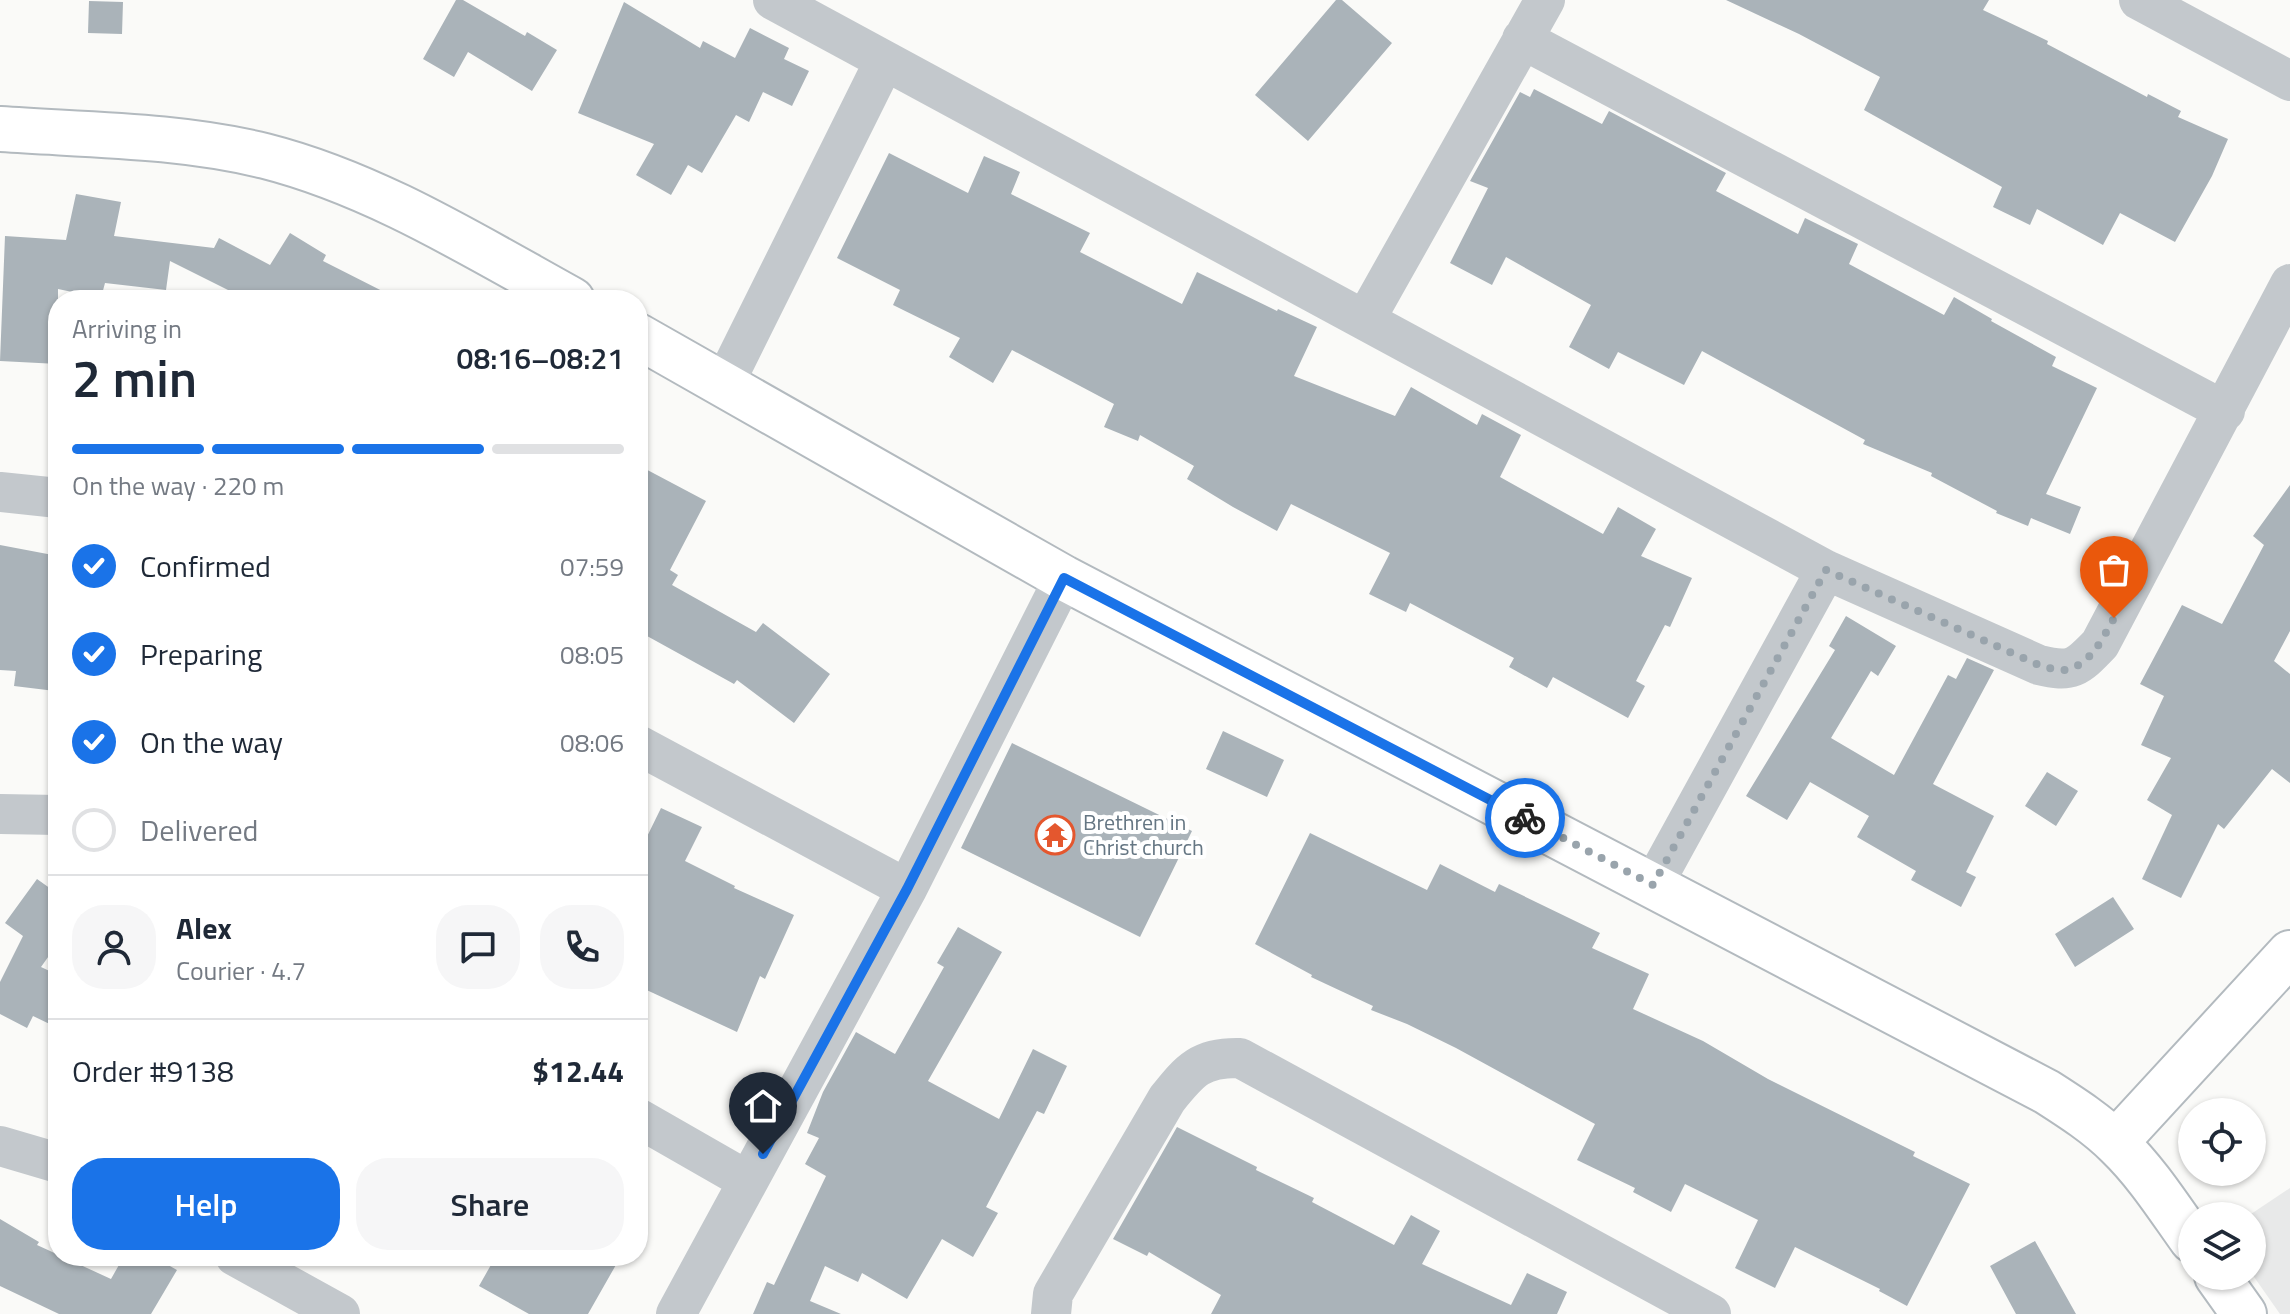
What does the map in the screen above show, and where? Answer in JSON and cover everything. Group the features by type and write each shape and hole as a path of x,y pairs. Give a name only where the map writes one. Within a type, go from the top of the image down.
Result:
{"street":[{"path":"773,0 1826,570 2039,665 2063,671 2080,664 2100,644 2290,284"},
{"path":"1365,320 1545,0"},
{"path":"2139,0 2290,81"},
{"path":"1522,39 2225,411"},
{"path":"724,384 884,62"},
{"path":"0,129 202,143 267,157 393,204 553,290"},
{"path":"648,342 1064,578 2047,1092 2116,1142 2136,1163 2178,1221"},
{"path":"0,492 48,497"},
{"path":"1653,885 1826,570"},
{"path":"676,1314 907,889 1064,578"},
{"path":"648,750 907,889"},
{"path":"0,814 48,815"},
{"path":"2116,1142 2290,953"},
{"path":"1051,1314 1053,1294 1167,1099 1187,1074 1202,1063 1240,1058 1711,1314"},
{"path":"648,1124 748,1181"},
{"path":"0,1146 48,1160"},
{"path":"253,1266 340,1314"},
{"path":"2227,1290 2244,1314"}],"shaded area":[{"path":"2290,1188 2290,1314 2280,1314 2263,1290 2266,1290 2266,1204"}],"building":[{"path":"456,0 463,0 525,36 527,32 557,50 532,91 468,52 454,77 423,59"},
{"path":"1336,0 1342,0 1392,43 1308,141 1255,95"},
{"path":"1726,0 1989,0 1983,10 2048,41 2047,44 2147,97 2148,94 2181,111 2178,117 2228,139 2212,176 2175,242 2120,213 2103,245 2037,209 2030,225 1993,207 2002,187 1864,110 1880,77"},
{"path":"89,1 123,2 122,34 88,33"},
{"path":"624,2 700,48 703,41 735,58 750,28 789,48 784,59 809,71 792,106 763,92 749,122 736,115 702,173 688,165 671,195 636,175 654,144 578,113"},
{"path":"1534,89 1602,124 1609,111 1726,173 1716,191 1798,234 1805,218 1858,244 1849,264 1944,315 1954,297 2056,357 2052,366 2097,388 2046,494 2081,507 2070,534 2031,518 2028,526 1996,513 1931,476 1932,473 1863,444 1865,440 1702,351 1684,385 1618,352 1609,369 1569,347 1591,305 1506,257 1492,285 1450,263 1488,188 1470,181 1520,92 1530,97"},
{"path":"889,153 968,193 984,156 1020,172 1011,194 1090,233 1080,252 1182,304 1197,272 1317,327 1294,376 1395,416 1411,387 1477,425 1482,414 1521,435 1500,477 1603,534 1618,507 1656,529 1641,556 1692,578 1670,627 1665,625 1636,681 1645,686 1628,718 1553,677 1547,688 1509,667 1514,658 1410,603 1406,612 1369,594 1390,553 1291,504 1277,531 1187,479 1194,466 1140,435 1138,441 1104,427 1114,404 1012,350 993,383 949,357 960,338 893,305 900,290 837,258"},
{"path":"76,194 121,202 114,236 214,248 219,238 270,265 290,233 326,255 323,261 380,290 228,290 170,261 166,290 105,283 103,290 48,290 48,363 0,361 5,236 66,240"},
{"path":"648,470 706,501 670,570 678,575 672,585 756,632 763,623 830,674 794,723 737,680 734,684 648,637"},
{"path":"2290,485 2290,631 2274,661 2290,674 2290,783 2272,769 2224,829 2218,824 2181,898 2142,879 2172,815 2147,800 2171,758 2141,745 2164,696 2140,684 2182,605 2222,624 2264,545 2253,536"},
{"path":"0,545 48,554 48,690 14,686 16,671 0,670"},
{"path":"1846,616 1896,646 1878,676 1871,671 1831,738 1894,775 1948,675 1956,679 1967,658 1994,670 1933,784 1994,816 1966,872 1976,877 1961,907 1911,880 1916,871 1857,837 1869,816 1810,782 1787,820 1746,796 1835,650 1829,646"},
{"path":"1223,731 1284,760 1267,797 1206,769"},
{"path":"1012,743 1192,831 1140,937 961,848"},
{"path":"2047,772 2078,791 2056,826 2025,806"},
{"path":"661,808 702,827 685,861 734,888 794,915 765,979 760,976 737,1032 648,991 648,835"},
{"path":"1310,833 1427,890 1440,864 1495,892 1499,884 1600,933 1592,948 1649,974 1633,1009 1703,1041 1768,1079 1915,1152 1913,1156 1970,1184 1907,1306 1880,1289 1795,1247 1775,1288 1735,1268 1758,1220 1685,1184 1671,1212 1633,1192 1635,1188 1577,1160 1595,1124 1456,1048 1371,1010 1373,1006 1311,977 1255,944"},
{"path":"37,879 48,887 48,957 41,967 48,970 48,1023 33,1016 27,1028 0,1014 0,982 23,936 5,923"},
{"path":"2113,897 2134,929 2075,967 2055,934"},
{"path":"958,927 1002,952 928,1081 999,1119 1033,1049 1067,1066 1044,1114 1037,1111 986,1207 998,1213 973,1257 942,1239 907,1299 862,1273 858,1282 825,1266 810,1301 841,1314 753,1314 767,1282 774,1285 826,1176 805,1164 819,1138 807,1133 823,1092 856,1032 895,1054 944,967 937,963"},
{"path":"1177,1127 1257,1167 1256,1170 1314,1198 1312,1202 1394,1245 1411,1215 1440,1231 1422,1264 1511,1305 1527,1273 1567,1292 1557,1314 1211,1314 1221,1295 1149,1252 1147,1256 1113,1239"},
{"path":"0,1219 48,1250 48,1266 83,1266 111,1279 118,1266 170,1266 177,1270 151,1314 59,1314 0,1286"},
{"path":"2035,1241 2076,1314 2016,1314 1990,1266"},
{"path":"490,1266 615,1266 588,1314 529,1314 479,1286"}],"way so far":[{"path":"1525,818 1653,885 1826,570 2039,665 2063,671 2080,664 2100,644 2114,618"}],"place":[{"name":"Brethren in Christ church","path":"1055,835"}],"route":[{"path":"763,1154 907,889 1064,578 1525,818"}]}
